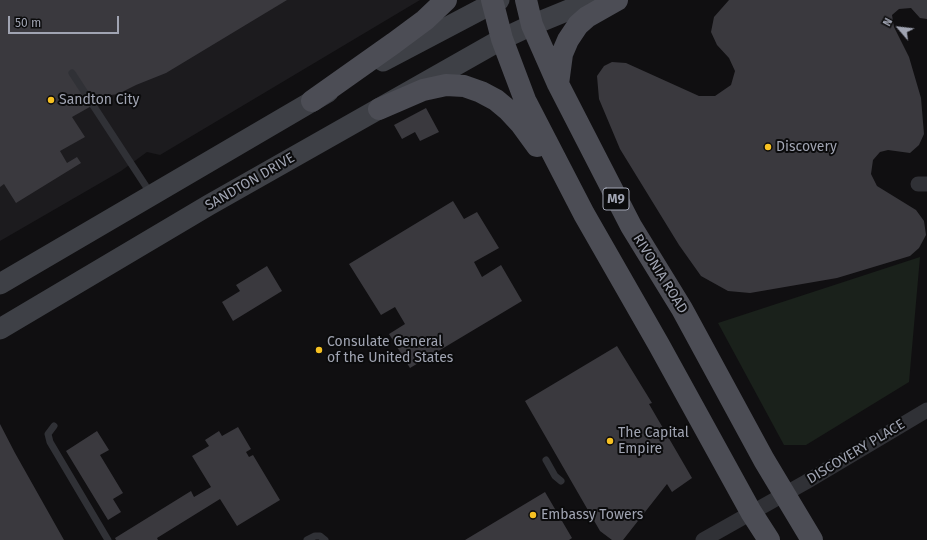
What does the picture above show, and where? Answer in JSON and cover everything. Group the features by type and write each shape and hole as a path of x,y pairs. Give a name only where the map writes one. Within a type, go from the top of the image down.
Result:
{"main road":[{"path":"312,101 425,20 446,0"},
{"name":"RIVONIA ROAD","path":"526,0 532,25 558,84 631,226 682,309 764,460 812,540"},
{"name":"SANDTON DRIVE","path":"0,329 202,210 502,39 593,0"},
{"path":"558,84 562,54 568,40 578,26 587,17 617,0"},
{"path":"0,284 400,50 495,1"},
{"name":"M9","path":"495,1 502,39 525,100 584,214 769,540"},
{"path":"379,109 423,90 446,85 464,86 481,92 496,100 521,124 584,214"}],"street":[{"name":"DISCOVERY PLACE","path":"703,540 927,410"}],"lane":[{"path":"72,73 152,196"},
{"path":"54,426 48,434 50,442 108,540"},
{"path":"546,460 555,476 560,481"},
{"path":"307,540 315,536 320,536 325,540"}],"shaded area":[{"path":"0,0 420,0 160,155 147,152 121,171 0,241"},
{"path":"920,257 909,382 806,445 784,445 718,323"}],"building":[{"name":"Sandton City","path":"0,0 287,0 166,73 118,94 111,95 72,117 85,137 60,151 67,163 77,157 81,163 16,203 4,184 0,187"},
{"name":"Discovery","path":"729,0 927,0 927,19 920,18 911,8 899,9 892,15 894,27 909,57 921,98 924,134 919,145 910,153 888,150 880,152 873,160 871,174 877,186 916,210 924,221 926,235 919,248 910,256 837,278 750,293 728,291 701,276 679,245 620,149 599,99 597,76 604,66 612,62 626,63 699,96 715,96 731,85 735,71 729,58 717,45 711,32 714,17"},
{"path":"426,108 439,132 420,141 415,132 402,139 394,125"},
{"path":"453,201 464,219 477,212 499,248 474,262 482,277 501,265 522,301 410,368 389,334 405,324 395,307 381,315 349,264"},
{"path":"267,266 282,291 233,321 222,302 240,291 236,285"},
{"name":"The Capital Empire","path":"617,346 652,403 649,404 692,478 672,492 667,484 623,540 612,540 600,531 525,401"},
{"path":"0,424 15,453 64,540 0,540"},
{"path":"238,427 251,449 246,452 249,457 253,455 280,500 237,526 220,499 157,538 158,540 116,540 115,538 191,491 194,497 211,487 192,456 209,446 205,440 219,431 222,436"},
{"path":"97,431 109,450 100,455 123,493 113,499 121,512 108,520 66,451"},
{"name":"Embassy Towers","path":"545,492 572,538 569,540 465,540"}],"place":[{"name":"Sandton City","path":"51,100"},
{"name":"Discovery","path":"768,147"},
{"name":"Consulate General of the United States","path":"319,350"},
{"name":"The Capital Empire","path":"610,441"},
{"name":"Embassy Towers","path":"533,515"}]}
